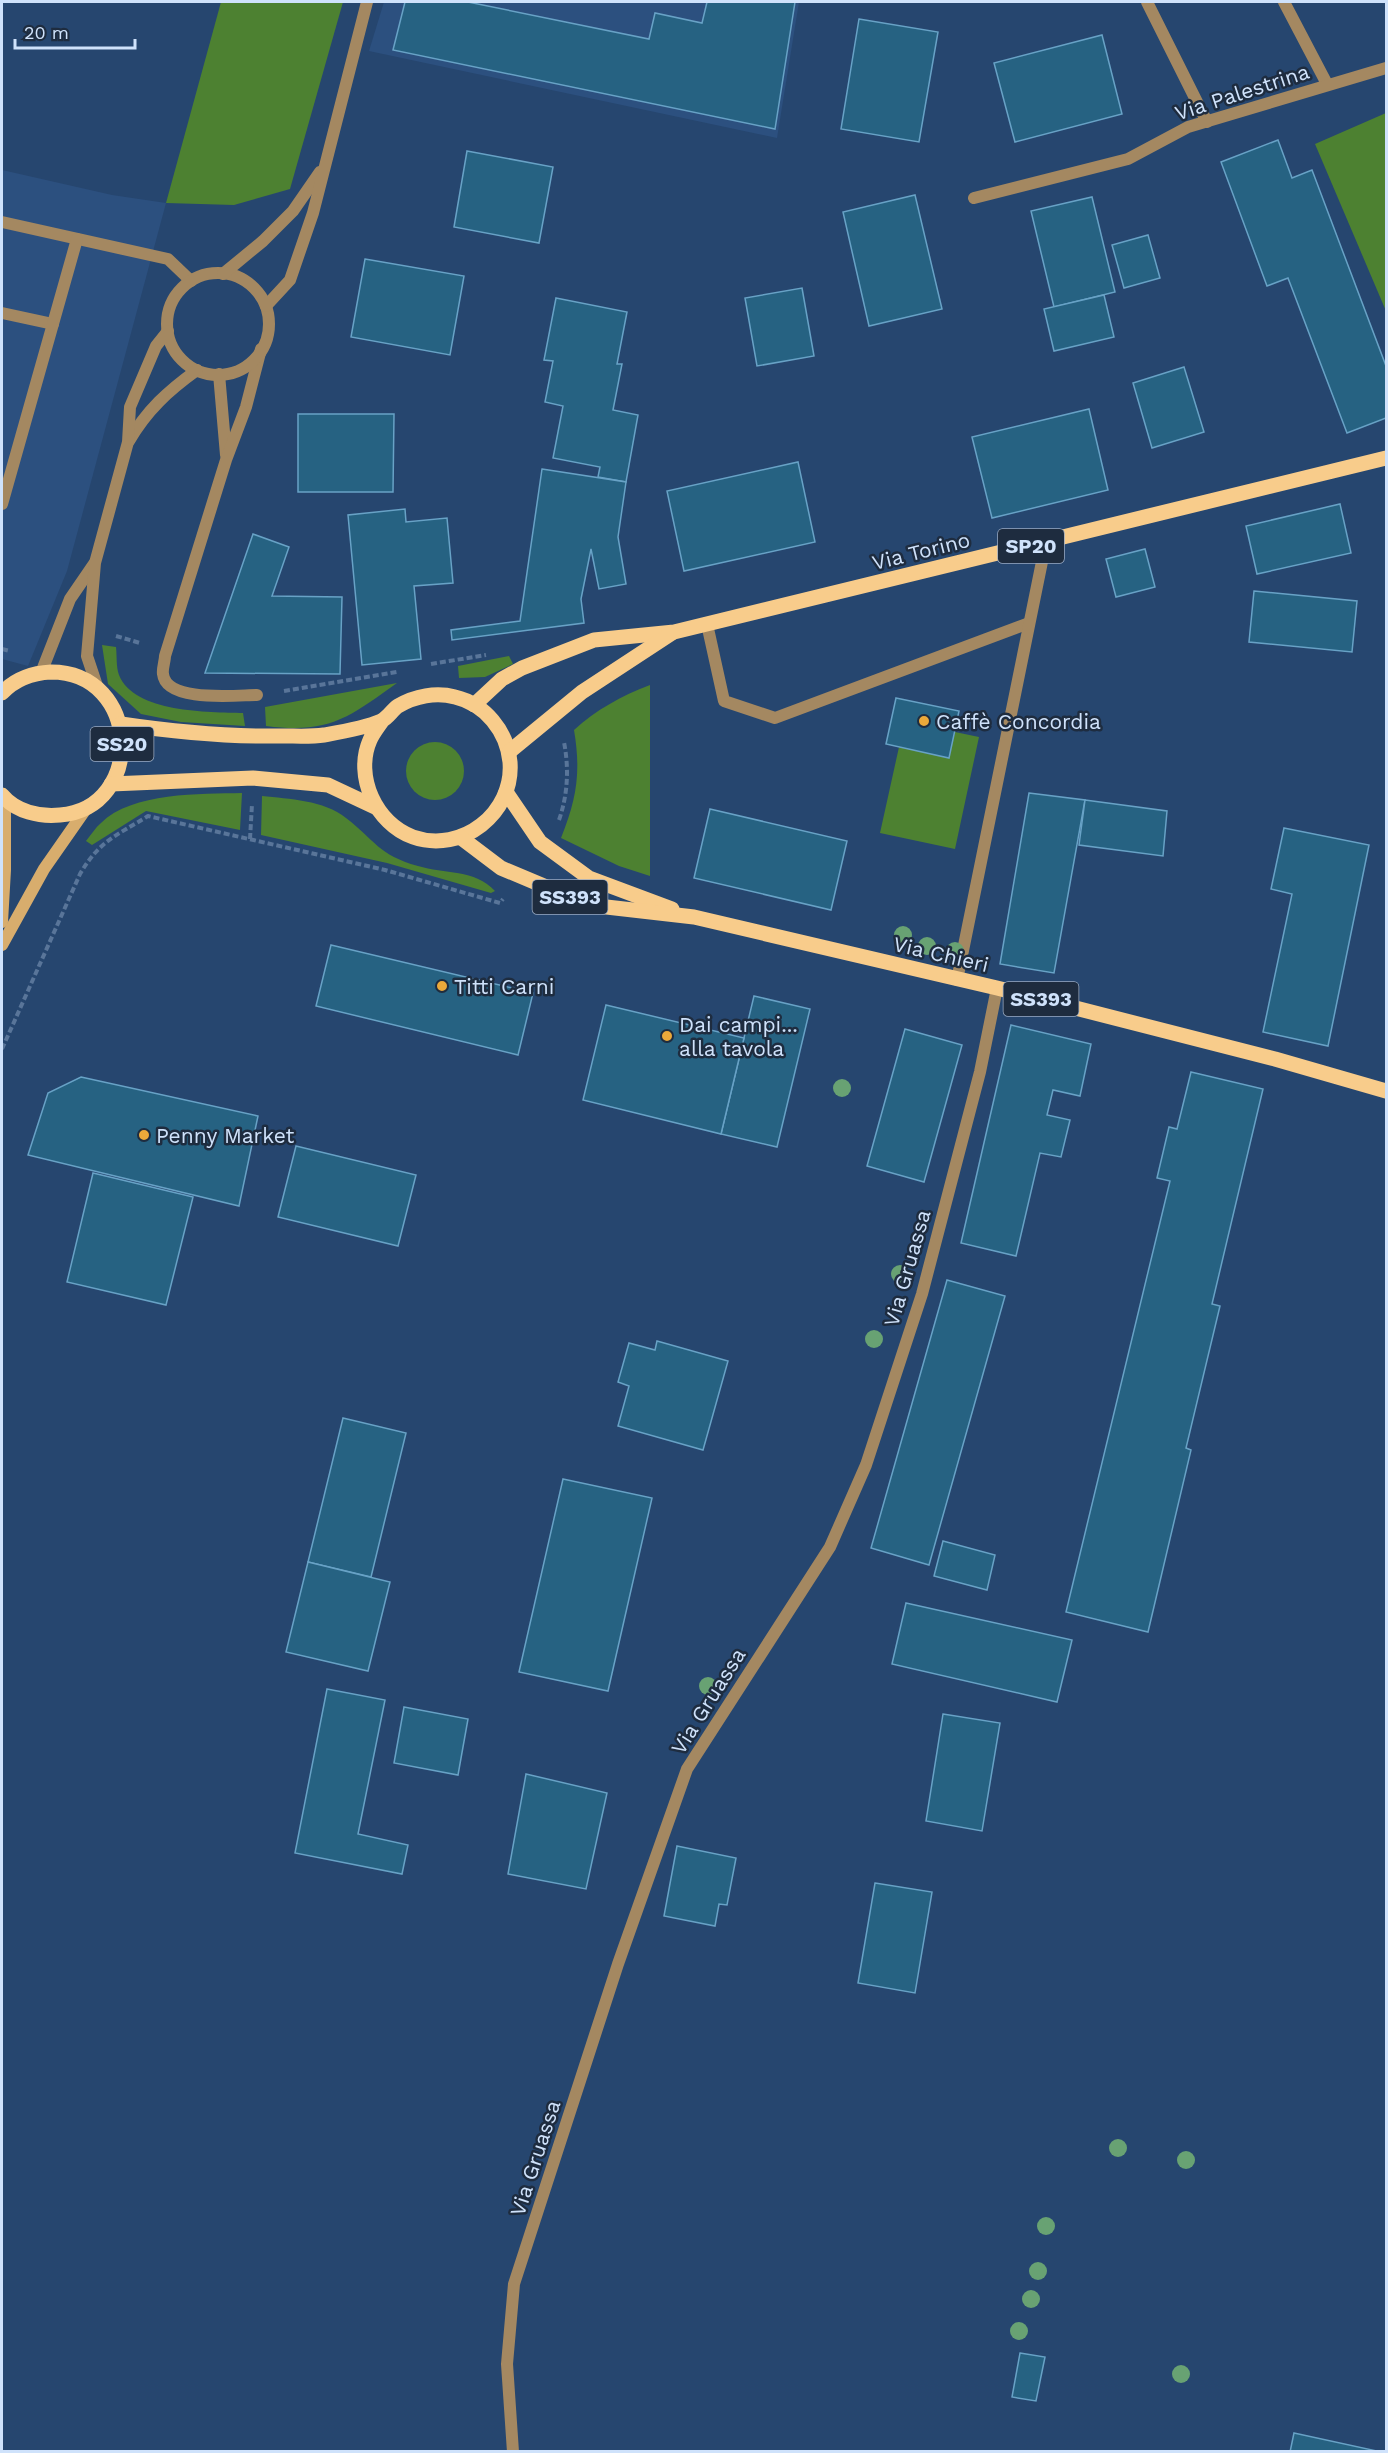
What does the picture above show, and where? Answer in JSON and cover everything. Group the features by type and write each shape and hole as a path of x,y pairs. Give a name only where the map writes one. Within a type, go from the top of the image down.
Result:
{"main road":[{"name":"Via Torino","path":"674,632 1386,458"},
{"name":"SP20","path":"474,705 502,680 522,668 594,640 674,632"},
{"name":"SP20","path":"509,752 582,692 674,632"},
{"name":"SS20","path":"2,693 23,677 41,672 71,675 98,688 112,704 121,724 123,755 111,784 101,797 88,806 68,814 45,816 24,811 3,797"},
{"path":"435,694 455,697 474,705 490,717 502,733 509,752 510,772 506,792 496,812 479,827 460,837 436,841 413,837 393,825 377,808 368,786 365,763 370,740 382,721 397,707 416,698 435,694"},
{"name":"SS20","path":"121,724 210,735 257,736 322,735 382,721"},
{"name":"SS20","path":"111,784 253,778 328,784 377,808"},
{"name":"Via Chieri","path":"506,792 544,844 589,878 694,917 997,988 1275,1059 1386,1091"},
{"name":"Via Chieri","path":"460,837 501,868 589,905 694,917"}],"street":[{"path":"266,306 290,280 312,213 367,2"},
{"path":"1147,2 1207,122"},
{"path":"1284,2 1327,84"},
{"name":"Via Palestrina","path":"974,198 1128,159 1188,127 1386,68"},
{"path":"223,274 263,241 293,211 324,166"},
{"path":"2,222 168,259 191,281"},
{"path":"2,504 77,239"},
{"path":"223,274 246,281 258,292 266,306 269,323 267,340 259,355 246,366 230,374 197,370 183,360 173,347 168,331 168,315 174,299 191,281 206,275 223,274"},
{"path":"2,313 53,324"},
{"path":"98,688 87,656 95,563 128,442 130,407 139,380 156,346 168,331"},
{"path":"257,695 199,696 182,692 167,683 163,675 165,656 226,460 246,407 261,349"},
{"path":"128,442 143,417 162,396 197,370"},
{"path":"219,374 226,460"},
{"path":"957,980 1046,542"},
{"path":"41,672 70,599 95,563"},
{"path":"707,624 724,701 775,718 1029,623"},
{"path":"2,922 5,870 3,797"},
{"path":"2,945 45,869 88,806"},
{"name":"Via Gruassa","path":"513,2451 507,2364 514,2284 618,1964 687,1769 830,1547 866,1465 922,1294 980,1072 997,988"}],"path":[{"path":"426,665 510,651 522,668"},
{"path":"257,695 369,678 404,670"},
{"path":"544,844 556,829 564,806 568,765 564,742 552,717"},
{"path":"250,839 253,778"},
{"path":"2,1049 80,874 99,846 148,816 385,870 500,903 520,876"}],"shaded area":[{"path":"384,2 799,2 777,138 369,51"},
{"path":"2,170 112,195 166,203 67,571 28,666 2,659"}],"green space":[{"path":"221,2 343,2 290,189 234,205 166,203"},
{"path":"1386,113 1386,311 1315,144"},
{"path":"102,645 116,647 119,675 127,688 140,697 174,708 193,711 243,713 245,726 181,722 141,714 108,684"},
{"path":"509,656 513,664 485,677 459,678 458,666"},
{"path":"397,683 365,706 337,721 306,728 266,726 265,707"},
{"path":"650,685 650,876 619,866 561,838 571,810 576,785 577,759 574,730 609,704"},
{"path":"955,732 979,737 955,849 880,833 899,747 949,757"},
{"path":"435,742 446,744 456,750 462,760 464,771 462,782 456,792 446,798 435,800 424,798 414,792 408,782 406,771 408,760 414,750 424,744"},
{"path":"242,793 240,830 146,811 92,845 86,841 101,823 130,805 168,797"},
{"path":"262,796 306,801 327,807 346,818 394,857 418,866 459,873 478,879 495,891 491,893 387,863 261,835"}],"building":[{"path":"405,2 468,2 649,39 655,13 702,23 707,2 795,2 775,129 393,50"},
{"path":"859,19 938,32 919,142 841,129"},
{"path":"1102,35 1122,114 1015,142 994,63"},
{"path":"1278,140 1292,178 1312,170 1386,366 1386,418 1347,433 1288,278 1267,286 1221,162"},
{"path":"467,151 553,167 539,243 454,227"},
{"path":"915,195 942,309 869,326 843,212"},
{"path":"1092,197 1115,292 1054,307 1031,211"},
{"path":"1148,235 1160,278 1124,288 1112,245"},
{"path":"365,259 464,276 450,355 351,337"},
{"path":"802,288 814,356 757,366 745,298"},
{"path":"1104,295 1114,337 1054,351 1044,309"},
{"path":"556,298 627,312 617,364 622,364 613,410 638,415 626,482 598,477 600,467 553,458 563,406 545,402 553,361 544,360"},
{"path":"1184,367 1204,432 1152,448 1133,383"},
{"path":"1089,409 1108,490 992,518 972,437"},
{"path":"298,414 394,414 393,492 298,492"},
{"path":"798,462 815,542 684,571 667,491"},
{"path":"542,469 626,482 618,537 626,584 599,589 591,549 581,599 584,623 452,640 451,630 520,621"},
{"path":"1340,504 1351,553 1257,574 1246,526"},
{"path":"405,509 406,522 447,518 453,583 414,586 421,659 362,665 348,515"},
{"path":"253,534 289,547 272,596 342,597 340,674 205,673"},
{"path":"1145,549 1155,587 1116,597 1106,559"},
{"path":"1254,591 1357,601 1352,652 1249,642"},
{"name":"Caffè Concordia","path":"896,698 959,711 949,758 886,744"},
{"path":"1029,793 1085,800 1054,973 1000,964"},
{"path":"1085,800 1167,811 1163,856 1079,845"},
{"path":"710,809 847,841 831,910 694,878"},
{"path":"1284,828 1369,845 1328,1046 1263,1032 1292,894 1271,889"},
{"path":"331,945 533,993 518,1055 316,1006"},
{"path":"754,996 810,1009 777,1147 721,1134"},
{"path":"606,1005 744,1038 721,1134 583,1100"},
{"path":"1011,1025 1091,1044 1080,1096 1053,1090 1047,1115 1070,1120 1061,1157 1040,1153 1016,1256 961,1243"},
{"path":"905,1029 962,1045 924,1182 867,1166"},
{"path":"1191,1072 1263,1089 1212,1304 1220,1306 1186,1448 1191,1450 1148,1632 1066,1612 1170,1181 1157,1178 1169,1127 1177,1129"},
{"name":"Penny Market","path":"81,1077 258,1116 239,1206 28,1155 48,1093"},
{"path":"296,1146 416,1175 398,1246 278,1217"},
{"path":"93,1173 193,1197 166,1305 67,1282"},
{"path":"947,1280 1005,1296 929,1565 871,1548"},
{"path":"657,1341 728,1361 703,1450 618,1426 629,1386 618,1382 629,1343 655,1350"},
{"path":"343,1418 406,1433 371,1577 308,1562"},
{"path":"563,1479 652,1498 608,1691 519,1672"},
{"path":"943,1541 995,1555 987,1590 934,1576"},
{"path":"308,1562 390,1582 368,1671 286,1652"},
{"path":"906,1603 1072,1640 1057,1702 892,1664"},
{"path":"327,1689 385,1700 358,1834 408,1845 402,1874 295,1853"},
{"path":"404,1707 468,1719 458,1775 394,1763"},
{"path":"943,1714 1000,1723 982,1831 926,1821"},
{"path":"526,1774 607,1793 586,1889 508,1874"},
{"path":"677,1846 736,1858 727,1905 719,1904 715,1926 664,1916"},
{"path":"875,1883 932,1892 915,1993 858,1983"},
{"path":"1020,2353 1045,2357 1036,2401 1012,2397"},
{"path":"1294,2433 1377,2451 1377,2452 1290,2452"}],"place":[{"name":"Caffè Concordia","path":"924,721"},
{"name":"Titti Carni","path":"442,986"},
{"name":"Dai campi... alla tavola","path":"667,1036"},
{"name":"Penny Market","path":"144,1135"}]}
